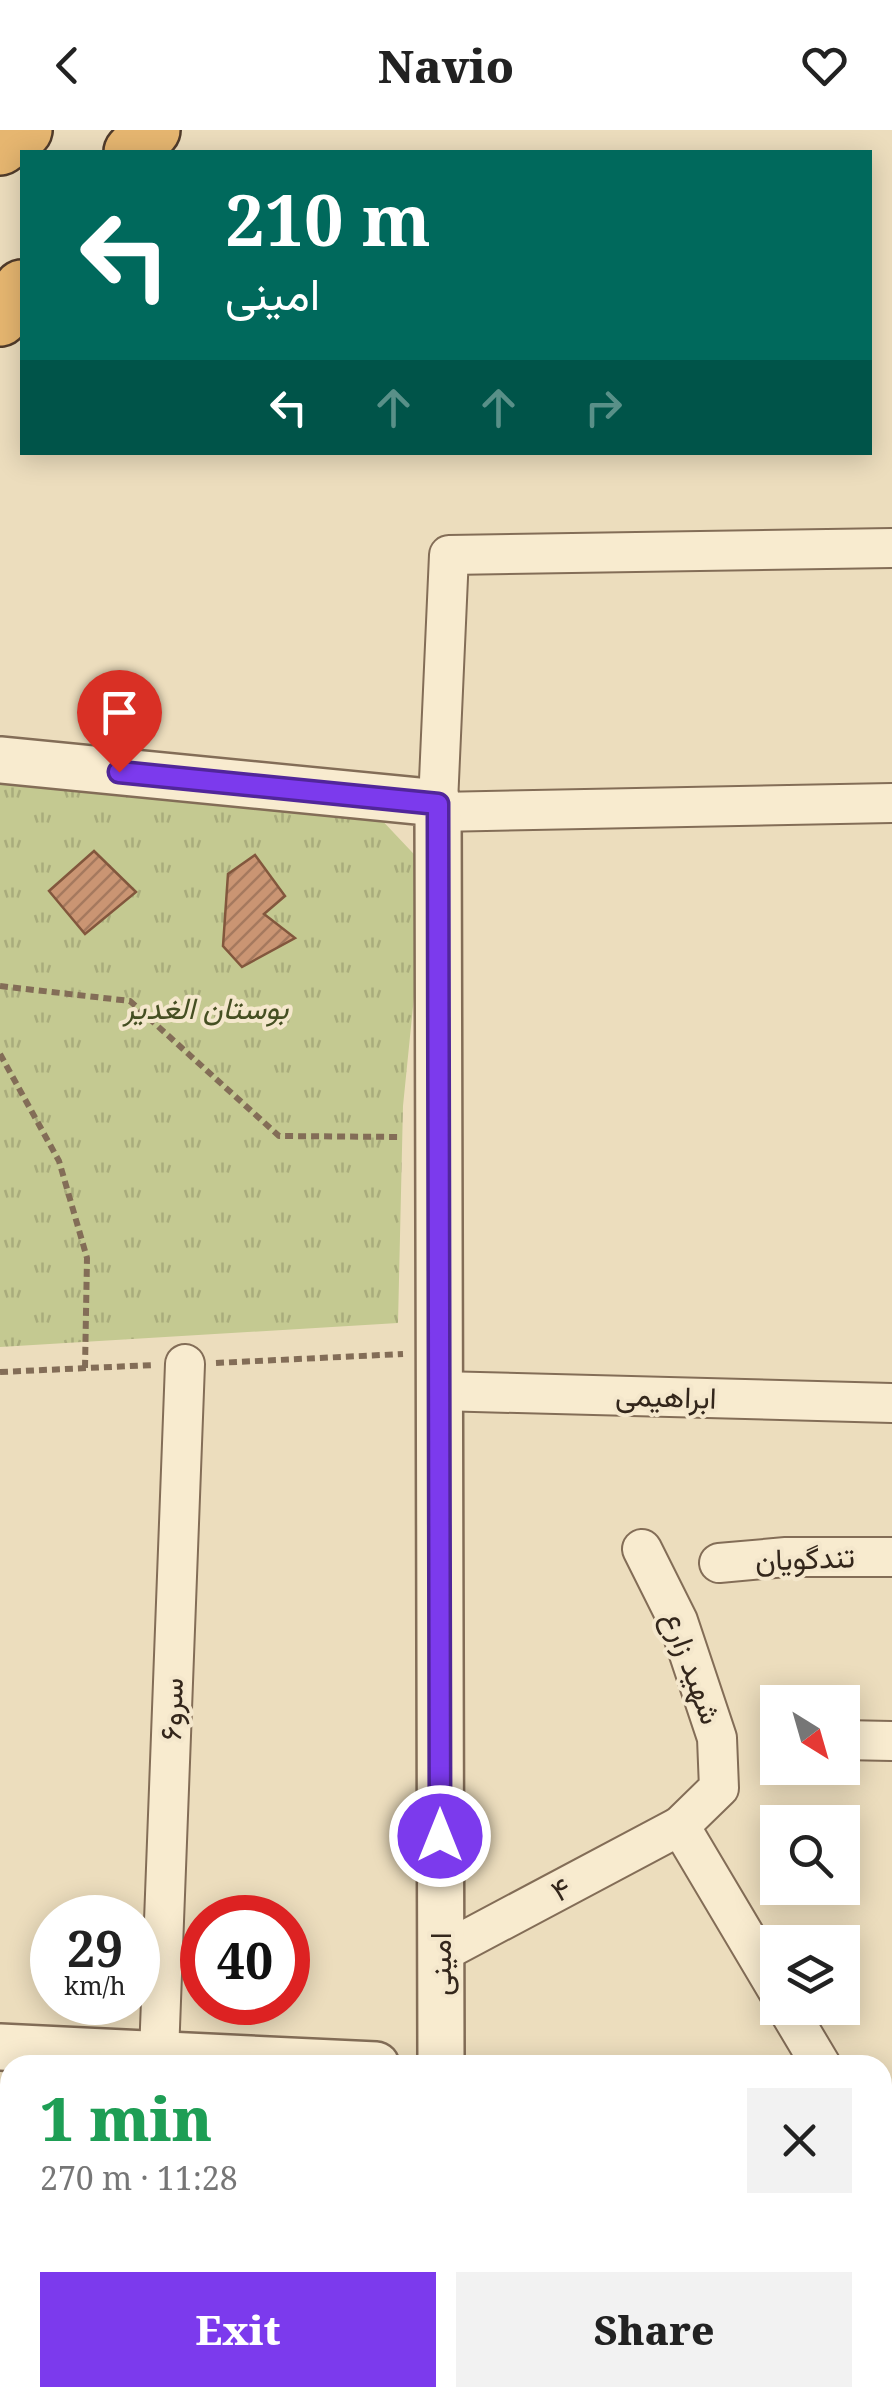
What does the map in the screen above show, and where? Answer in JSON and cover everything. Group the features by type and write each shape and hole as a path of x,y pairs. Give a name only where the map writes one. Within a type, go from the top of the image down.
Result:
{"highway":[{"path":"0,146 24,130"},
{"path":"134,150 152,130"},
{"path":"0,318 20,291"}],"street":[{"path":"438,808 449,556 892,548"},
{"path":"0,760 438,808 892,803"},
{"name":"امینی","path":"438,808 441,2055"},
{"name":"سرو۶","path":"159,2054 185,1364"},
{"name":"ابراهیمی","path":"439,1391 892,1403"},
{"name":"شهید زارع","path":"642,1549 678,1621 717,1738 719,1788 680,1826"},
{"name":"تندگویان","path":"719,1564 786,1557 892,1556"},
{"path":"860,1740 892,1741"},
{"path":"680,1826 760,1962"},
{"name":"۴","path":"441,1954 680,1826"},
{"path":"797,2025 814,2055"},
{"path":"0,2046 179,2055"}],"path":[{"path":"0,986 130,1001 280,1136 438,1138"},
{"path":"0,1054 59,1161 87,1258 85,1368"}],"green space":[{"name":"بوستان الغدیر","path":"0,783 377,815 427,868 403,1106 398,1323 0,1347"}],"building":[{"path":"94,851 136,892 85,934 49,891"},
{"path":"255,855 285,896 264,914 295,938 242,967 223,946 228,874"}],"route":[{"path":"119,772 438,804 440,1836"}]}
